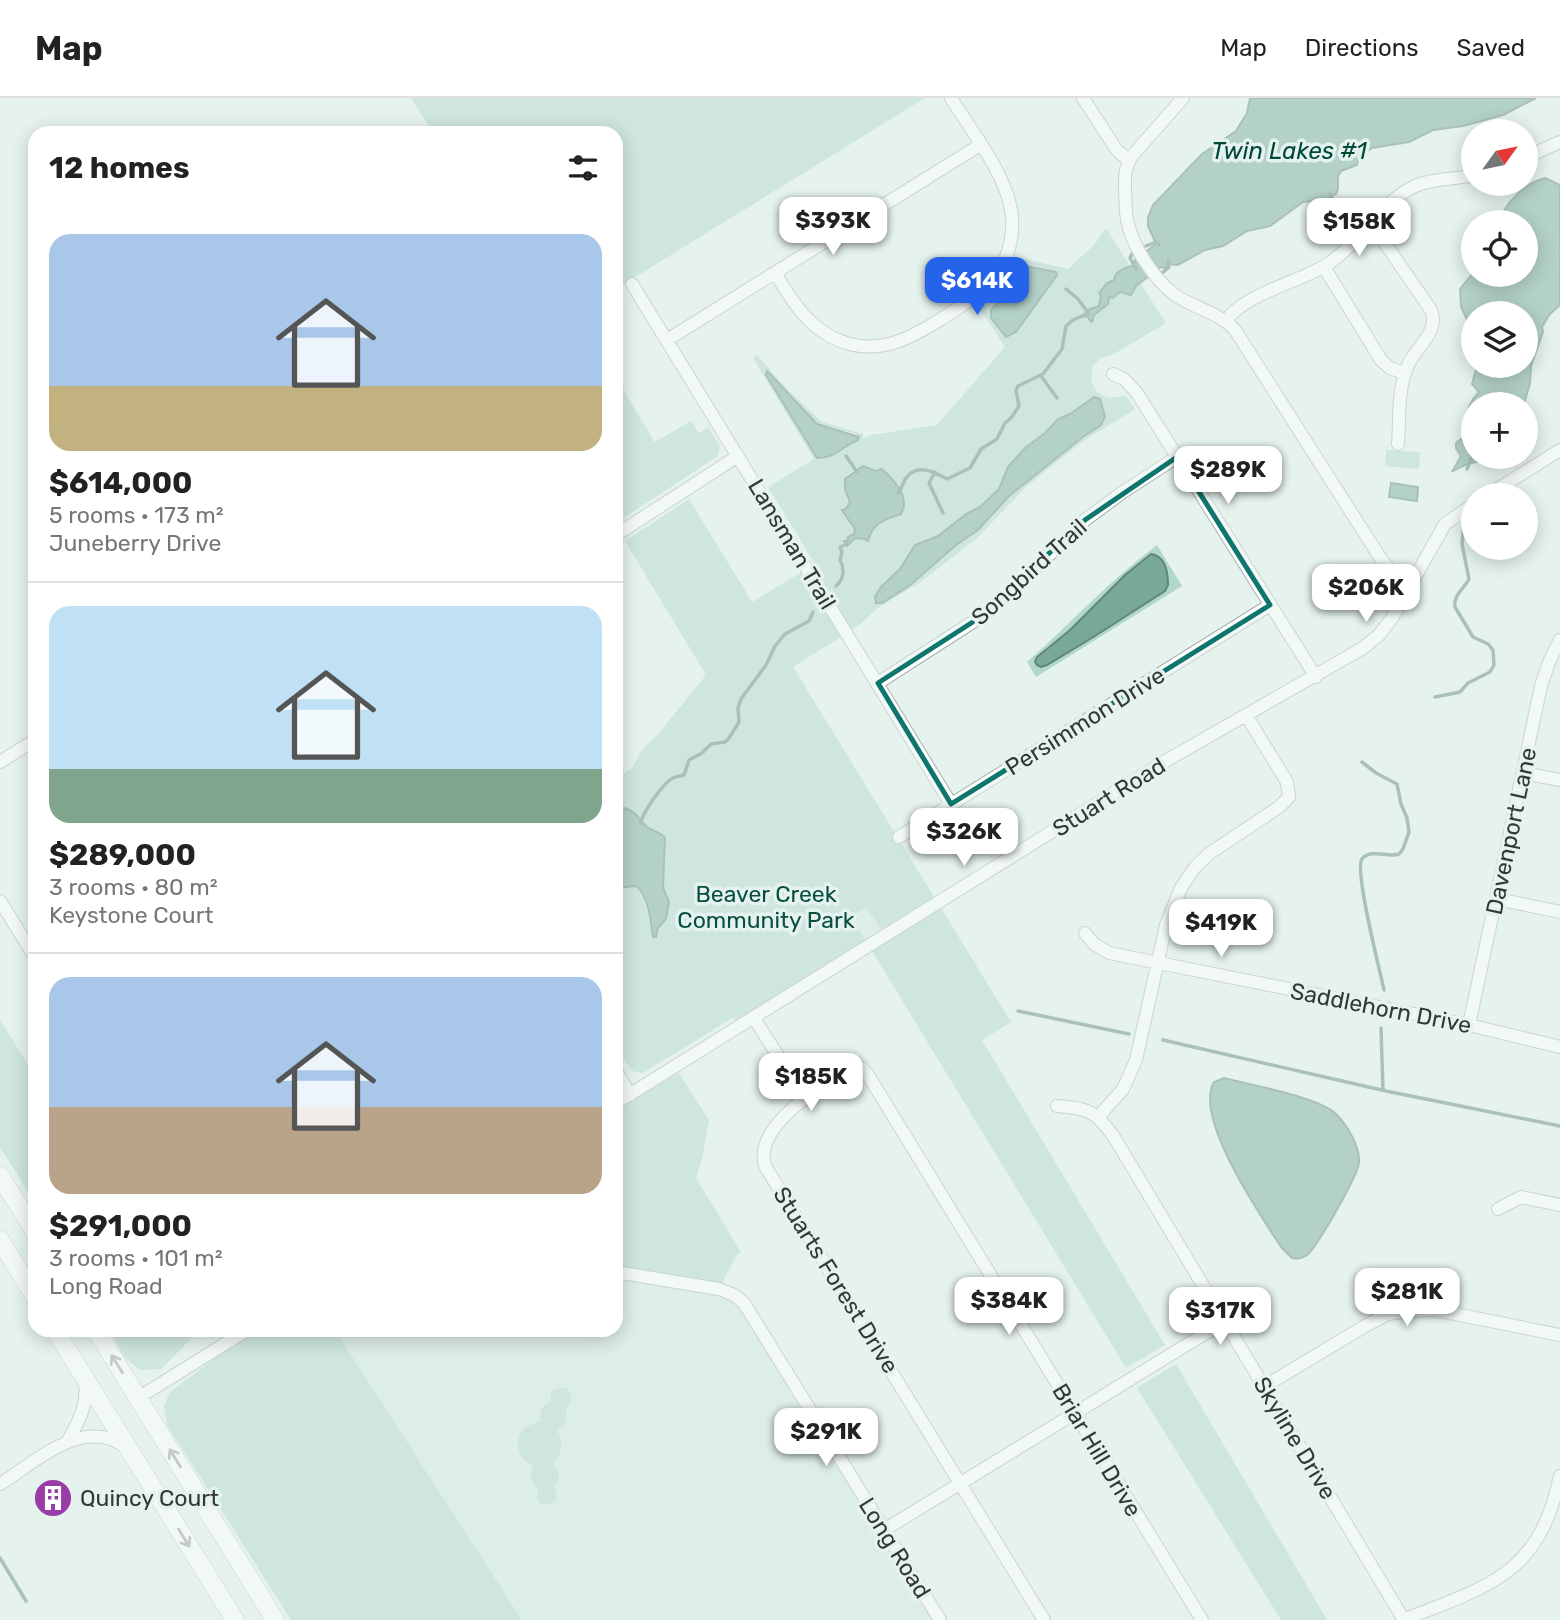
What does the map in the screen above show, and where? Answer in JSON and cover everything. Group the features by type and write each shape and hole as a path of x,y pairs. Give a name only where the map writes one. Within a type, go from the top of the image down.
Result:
{"highway":[{"path":"0,1176 28,1221"},
{"path":"0,1240 28,1286"},
{"path":"59,1337 235,1620"},
{"path":"100,1337 275,1620"}],"street":[{"path":"775,274 797,308 809,321 830,336 862,347 878,347 902,341 967,303 985,289 999,271 1008,249 1012,227 1010,204 1005,188 951,98"},
{"path":"1083,98 1116,149 1129,161"},
{"path":"1183,98 1129,161 1125,174 1129,229 1155,275 1177,296 1226,321 1238,334 1381,559 1407,589"},
{"path":"1538,152 1560,142"},
{"path":"667,340 980,145"},
{"path":"1226,321 1234,310 1324,267 1395,199 1413,187 1461,178"},
{"path":"1371,223 1434,318 1433,328 1404,373 1398,444"},
{"path":"1324,267 1381,360 1390,368 1404,373"},
{"name":"Lansman Trail","path":"632,284 951,804"},
{"path":"1113,374 1124,379 1138,393 1316,677"},
{"path":"1507,483 1560,450"},
{"path":"623,531 738,456"},
{"name":"Songbird Trail","path":"878,683 979,618 1010,593 1085,520 1177,457"},
{"name":"Stuart Road","path":"623,1100 1222,727 1316,677 1363,648 1379,635 1392,618 1445,524 1461,513"},
{"name":"Persimmon Drive","path":"899,837 1270,605"},
{"name":"Davenport Lane","path":"1469,1025 1541,686 1560,640"},
{"path":"1057,1106 1084,1109 1099,1116 1123,1089 1136,1060 1166,925 1181,888 1195,867 1210,853 1279,807 1289,797 1287,782 1246,715"},
{"path":"0,762 28,744"},
{"path":"1523,773 1560,780"},
{"path":"1497,899 1560,912"},
{"path":"0,901 28,946"},
{"name":"Saddlehorn Drive","path":"1084,933 1094,944 1109,953 1469,1025 1560,1047"},
{"path":"754,1018 804,1097"},
{"name":"Briar Hill Drive","path":"804,1097 853,1067 859,1067 868,1075 1202,1620"},
{"path":"623,1083 630,1095"},
{"name":"Stuarts Forest Drive","path":"804,1097 776,1129 763,1155 765,1166 1044,1620"},
{"name":"Skyline Drive","path":"1099,1116 1265,1386 1404,1620"},
{"path":"1498,1209 1521,1197 1560,1205"},
{"name":"Long Road","path":"623,1273 719,1290 734,1295 744,1303 940,1620"},
{"path":"1265,1386 1388,1314 1435,1310 1560,1335"},
{"path":"884,1530 1224,1322"},
{"path":"138,1398 236,1337"},
{"path":"68,1441 83,1411 86,1397 84,1376"},
{"path":"0,1484 68,1441 81,1436 110,1438 131,1451"},
{"path":"1404,1620 1479,1588 1521,1561 1548,1522 1560,1476"}],"highlighted area":[{"path":"1177,457 1270,605 951,804 878,683 979,618 1085,520"}],"shaded area":[{"path":"866,907 885,936 869,946 851,916"},
{"path":"623,1273 734,1295 940,1620 522,1620 340,1337 623,1337"}],"green space":[{"path":"411,98 925,98 623,285 623,126 429,126"},
{"name":"Beaver Creek Community Park","path":"1106,228 1130,266 1114,276 1099,306 1090,309 1083,316 1093,321 1093,316 1108,304 1110,297 1120,292 1131,295 1136,286 1141,284 1166,323 1093,365 1091,381 1097,392 1108,398 1126,396 1135,409 1063,457 1026,487 975,540 919,583 793,667 1011,1022 982,1040 1165,1345 1126,1368 869,946 740,1027 734,1017 643,1073 632,1071 623,1057 623,887 636,886 642,890 653,937 666,919 669,902 663,888 665,838 647,827 636,814 623,809 623,774 632,768 642,750 706,675 625,541 689,499 752,602 815,564 768,487 814,459 753,358 757,355 822,422 863,434 863,439 871,435 937,425 1005,347 979,307 1003,282 1016,257 1068,269 1095,244","holes":["1030,265 1056,272 1057,276 1016,332 1006,337 991,310 1007,293 1021,270","765,373 769,373 817,424 853,433 858,440 833,455 815,456","1091,398 1103,405 1104,422 1009,496 978,530 956,545 909,586 882,603 881,587 900,569 912,549 925,540 938,536 985,503 999,489 1008,467 1025,448 1058,419 1070,415","867,466 874,471 882,470 900,491 904,507 879,524 868,540 855,538 847,546 855,529 843,513 850,502 845,489 847,475","866,907 885,936 869,946 851,917"]},
{"path":"623,389 655,442 691,421 699,433 708,427 720,446 718,456 623,518"},
{"path":"1386,450 1420,452 1419,469 1385,466"},
{"path":"1157,545 1182,586 1036,677 1027,662","holes":["1151,554 1156,556 1167,570 1168,585 1165,591 1041,667 1046,648 1070,630 1125,575"]},
{"path":"0,1020 28,1065 28,1192 0,1147"},
{"path":"675,1067 709,1120 696,1178 741,1252 736,1256 719,1289 623,1273 623,1099"},
{"path":"114,1337 193,1337 161,1369 140,1370 124,1357"},
{"path":"243,1337 340,1337 522,1620 291,1620 167,1425 164,1407 169,1393"},
{"path":"1176,1364 1327,1620 1281,1620 1137,1388"},
{"path":"564,1387 569,1390 572,1398 566,1408 567,1421 557,1430 561,1439 561,1451 553,1463 559,1475 554,1487 557,1497 552,1504 543,1505 537,1500 538,1488 531,1478 533,1466 521,1455 518,1441 525,1429 540,1422 541,1408 551,1401 553,1390"}],"water":[{"name":"Twin Lakes #1","path":"1250,98 1536,98 1503,115 1488,119 1461,119 1461,126 1433,130 1409,142 1372,148 1359,157 1357,165 1341,171 1336,194 1324,200 1303,202 1270,226 1247,231 1223,246 1205,250 1178,265 1168,264 1166,268 1161,267 1136,286 1131,295 1120,292 1113,298 1109,297 1108,304 1093,316 1093,321 1087,316 1081,317 1090,309 1099,306 1099,293 1107,283 1114,280 1119,271 1134,265 1135,260 1156,244 1148,226 1153,205 1202,154 1236,131 1247,113"},
{"path":"1545,178 1560,185 1560,305 1549,315 1542,327 1538,346 1538,301 1461,301 1461,307 1460,289 1538,287 1538,210 1505,210 1516,196 1538,196 1538,181"},
{"path":"1026,266 1056,272 1057,275 1016,332 1006,337 991,318 991,310"},
{"path":"767,371 817,424 859,437 858,440 833,454 817,458 766,375"},
{"path":"1474,378 1530,378 1527,392 1479,392 1472,384"},
{"path":"1094,397 1100,399 1105,417 1101,425 1009,496 978,530 956,545 909,586 882,603 876,603 875,597 881,587 900,569 915,545 938,536 966,514 980,507 999,489 1008,467 1025,448 1058,419"},
{"path":"1461,439 1461,456 1456,448 1456,443"},
{"path":"1461,456 1461,467 1452,472"},
{"path":"863,466 876,471 882,469 887,474 900,489 904,507 901,514 876,526 868,541 855,538 847,546 844,541 848,541 855,529 842,510 846,509 850,502 845,489 845,479"},
{"path":"1391,483 1418,487 1417,501 1389,497"},
{"path":"1151,554 1160,558 1165,565 1168,585 1165,591 1047,665 1037,665 1037,657"},
{"path":"623,808 634,813 648,828 665,838 663,887 669,902 666,919 658,928 656,937 653,937 648,909 640,890 636,886 623,887"},
{"path":"1224,1078 1315,1102 1336,1114 1355,1143 1359,1162 1352,1180 1319,1239 1303,1257 1292,1258 1281,1247 1232,1166 1213,1118 1210,1098 1214,1082"}],"waterway":[{"path":"1330,193 1347,236"},
{"path":"1146,246 1156,242 1159,245"},
{"path":"1133,252 1130,258 1136,269"},
{"path":"1162,273 1169,267 1168,260"},
{"path":"1066,289 1089,314"},
{"path":"898,493 910,473 926,470 947,479 970,468 981,449 997,439 1005,423 1019,406 1016,390 1018,386 1043,374 1062,349 1066,326 1085,315"},
{"path":"1041,376 1057,398"},
{"path":"846,456 857,472"},
{"path":"935,472 929,483 943,513"},
{"path":"836,586 843,574 840,547 847,544"},
{"path":"1435,697 1460,692 1468,683 1490,672 1494,665 1493,650 1488,644 1473,637 1455,607 1457,596 1469,579 1465,560"},
{"path":"641,823 649,805 664,785 673,778 684,775 689,760 711,744 725,742 729,738 739,722 738,708 741,699 766,665 775,646 785,634 809,621 813,612"},
{"path":"1362,762 1397,784 1409,832 1399,854 1370,854 1362,859 1360,867 1364,900 1384,990"},
{"path":"1018,1011 1129,1034"},
{"path":"1381,1028 1383,1090"},
{"path":"1163,1040 1386,1091 1560,1126"},
{"path":"0,1558 26,1601"}],"place":[{"name":"Quincy Court","path":"53,1498"}]}
